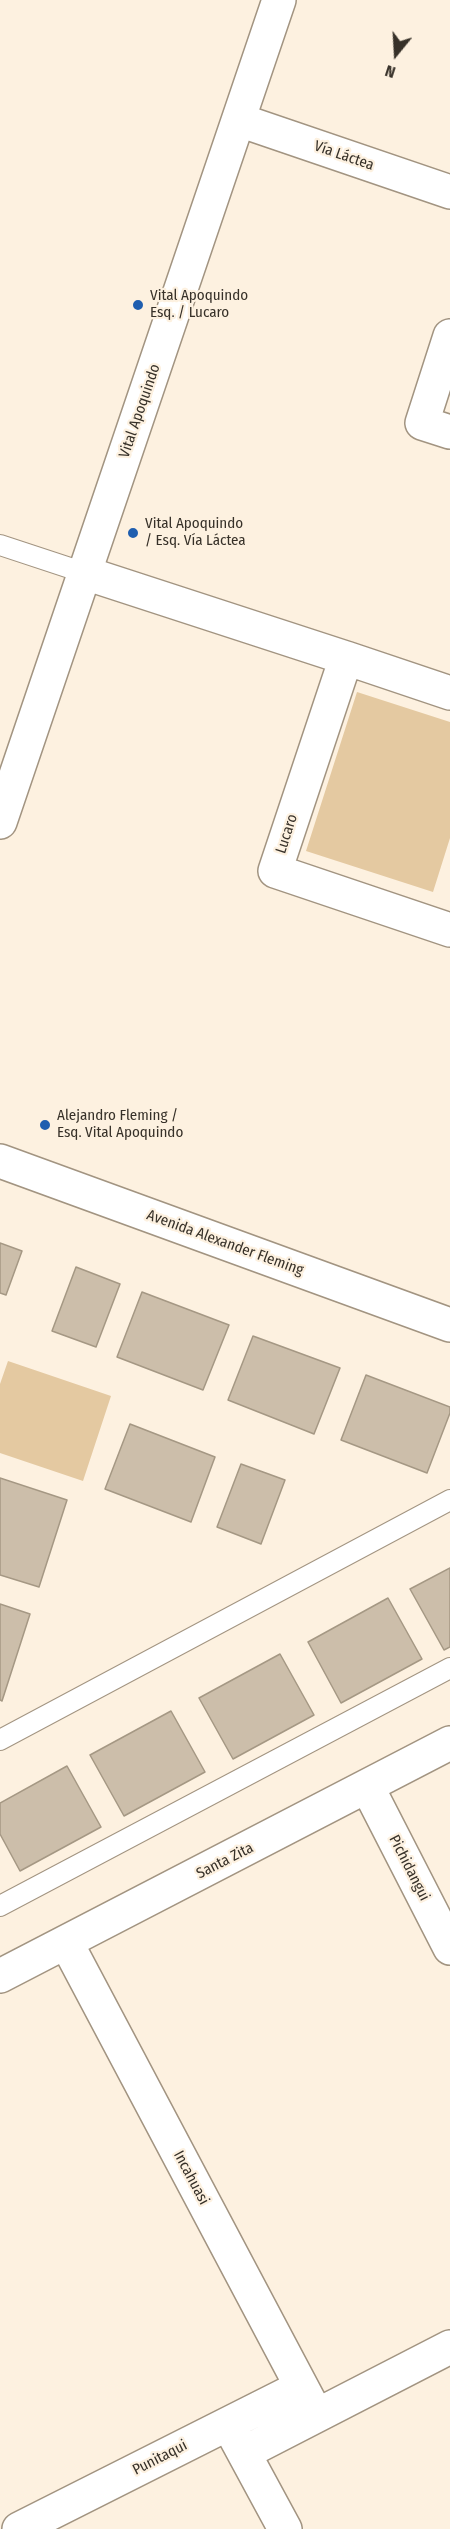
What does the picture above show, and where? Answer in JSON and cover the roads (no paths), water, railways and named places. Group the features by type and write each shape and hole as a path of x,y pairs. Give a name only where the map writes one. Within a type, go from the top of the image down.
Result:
{"street":[{"name":"Vital Apoquindo","path":"0,822 279,0"},
{"name":"Vía Láctea","path":"239,120 450,192"},
{"path":"450,336 422,423 450,432"},
{"path":"85,573 450,693"},
{"name":"Lucaro","path":"346,658 275,871 450,928"},
{"name":"Avenida Alexander Fleming","path":"0,1161 450,1325"},
{"name":"Santa Zita","path":"0,1976 368,1788 450,1743"},
{"name":"Pichidangui","path":"368,1788 450,1948"},
{"name":"Incahuasi","path":"66,1942 309,2400"},
{"name":"Punitaqui","path":"19,2529 228,2424 309,2400 450,2347"},
{"name":"Punitaqui","path":"244,2453 309,2400"},
{"path":"228,2424 285,2529"}],"lane":[{"path":"0,545 85,573"},
{"path":"0,1740 450,1500"},
{"path":"0,1906 450,1668"}],"place":[{"name":"Vital Apoquindo Esq. / Lucaro","path":"138,305"},
{"name":"Vital Apoquindo / Esq. Vía Láctea","path":"133,533"},
{"name":"Alejandro Fleming / Esq. Vital Apoquindo","path":"45,1125"}]}
